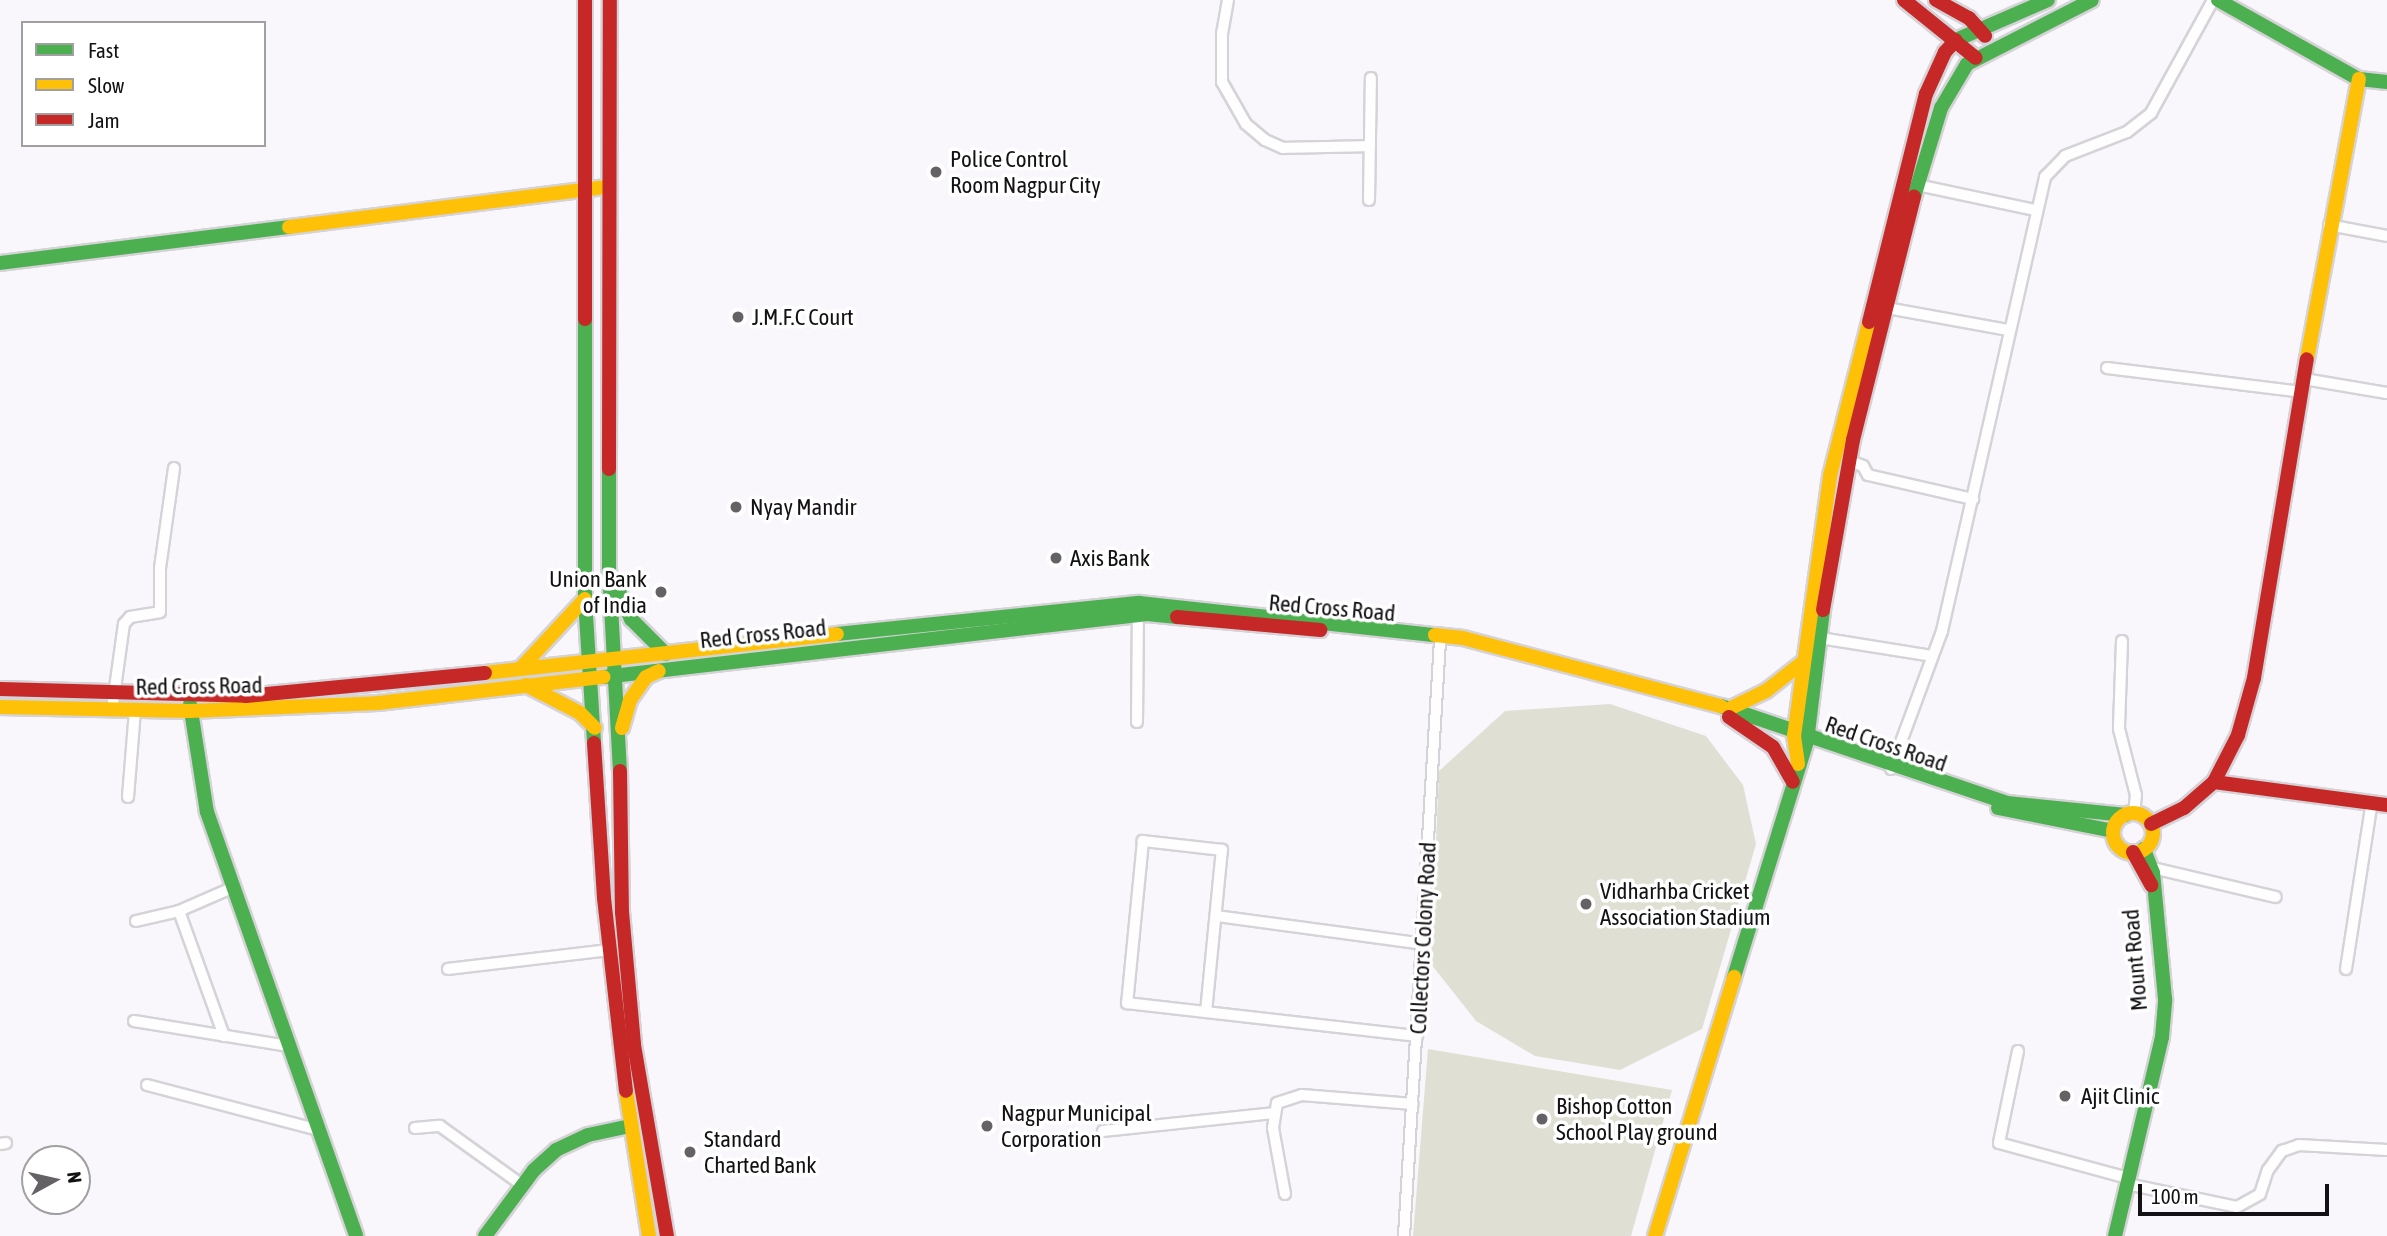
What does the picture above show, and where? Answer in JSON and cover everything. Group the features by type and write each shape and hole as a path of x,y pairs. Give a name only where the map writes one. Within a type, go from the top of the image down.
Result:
{"street":[{"path":"585,0 585,599 609,950 629,1126 649,1236"},
{"path":"610,0 607,187 610,569 618,676 617,744 622,912 634,1045 667,1236"},
{"path":"1228,0 1222,33 1222,82 1247,124 1265,140 1283,148 1370,146"},
{"path":"1904,0 1976,58"},
{"path":"1928,21 1937,0 1980,29 1994,47"},
{"path":"1655,1236 1798,766 1803,662 1830,476 1882,256 1926,93 1945,52 1956,40 2048,0"},
{"path":"1801,735 1850,461 1917,186 1941,108 1967,64 1994,47 2092,0"},
{"path":"2151,824 2130,814 2007,803 1892,765 1933,656 1973,499 2008,330 2045,177 2065,156 2127,132 2151,113 2215,0 2359,79 2387,82"},
{"path":"1369,201 1371,78"},
{"path":"2151,824 2183,808 2214,782 2238,735 2254,678 2329,225 2359,79"},
{"path":"1917,186 2035,210"},
{"path":"0,263 607,187"},
{"path":"2329,225 2387,236"},
{"path":"1886,308 2008,330"},
{"path":"2107,368 2387,393"},
{"path":"1850,461 1863,466 1868,475 1973,499"},
{"path":"112,710 126,621 160,612 160,568 174,468"},
{"path":"610,569 631,619 668,660 646,677 630,700 617,744"},
{"path":"521,668 585,599"},
{"path":"888,637 1024,612 1139,603 1266,614 1463,638 1730,713 1773,747 1793,782"},
{"path":"1137,722 1138,615"},
{"name":"Red Cross Road","path":"0,689 190,695 383,686 589,659 668,660 1138,615 1440,640 1730,713 1892,765 2016,815 2113,831"},
{"path":"1820,638 1933,656"},
{"name":"Collectors Colony Road","path":"1404,1236 1440,640"},
{"path":"2122,641 2119,729 2136,795 2130,814 2113,831 2121,849 2139,850 2152,839 2151,824"},
{"name":"Red Cross Road","path":"0,707 190,711 379,703 523,683 591,681 618,676 668,660"},
{"path":"1730,713 1766,691 1803,662"},
{"path":"523,683 580,713 595,728"},
{"path":"190,695 190,711 207,813 356,1236"},
{"path":"128,797 141,710"},
{"path":"2214,782 2380,803 2346,969"},
{"path":"1206,1012 1222,850 1143,841 1127,1003 1418,1037"},
{"path":"2139,850 2153,868 2276,897"},
{"name":"Mount Road","path":"2115,1236 2163,1025 2165,999 2151,885 2139,850"},
{"name":"Mount Road","path":"2151,885 2153,868"},
{"path":"136,921 179,911 234,887"},
{"path":"179,911 224,1036"},
{"path":"1217,916 1423,944"},
{"path":"448,969 609,950"},
{"path":"134,1021 289,1046"},
{"path":"2018,1051 1999,1143 2128,1181 2237,1207 2260,1194 2268,1170 2282,1152 2299,1145 2387,1150"},
{"path":"147,1085 319,1130"},
{"path":"1285,1194 1273,1113 1277,1103 1302,1095 1413,1104"},
{"path":"1103,1131 1273,1113"},
{"path":"415,1128 440,1126 522,1185"},
{"path":"485,1236 522,1185 571,1140 629,1126"}],"shaded area":[{"name":"Vidharhba Cricket Association Stadium","path":"1610,704 1706,736 1743,785 1756,844 1702,1029 1620,1070 1535,1056 1476,1021 1431,964 1439,771 1505,711"},
{"name":"Bishop Cotton School Play ground","path":"1428,1049 1672,1090 1631,1236 1413,1236"}],"traffic: fast":[{"path":"1956,40 2048,0"},
{"path":"1914,197 1941,108 1967,64 2092,0"},
{"path":"2218,0 2359,79 2387,82"},
{"path":"0,263 289,227"},
{"path":"585,319 585,599 594,743"},
{"path":"609,469 609,569 620,771"},
{"path":"614,580 631,619 666,654"},
{"path":"837,634 1139,603 1435,635"},
{"path":"1734,977 1807,741 1823,610"},
{"path":"604,677 1147,614 1177,617"},
{"path":"190,704 207,812 356,1236"},
{"path":"1721,706 2007,803 2125,815"},
{"path":"1998,808 2113,831"},
{"path":"2115,1236 2162,1037 2165,999 2153,873 2144,849"},
{"path":"485,1236 534,1170 556,1150 588,1135 630,1126"}],"traffic: slow":[{"path":"2307,359 2359,79"},
{"path":"289,227 607,187"},
{"path":"1798,764 1794,736 1830,476 1869,322"},
{"path":"521,668 585,599"},
{"path":"485,673 837,634"},
{"path":"1435,635 1463,638 1721,706"},
{"path":"1731,708 1766,691 1803,662"},
{"path":"622,728 630,700 646,677 659,671"},
{"path":"0,707 190,711 378,703 604,677"},
{"path":"526,685 580,713 595,728"},
{"path":"2133,813 2147,819 2153,833 2147,847 2133,853 2119,847 2113,833 2119,819 2133,813"},
{"path":"1655,1236 1734,977"},
{"path":"626,1091 649,1236"}],"traffic: jam":[{"path":"585,0 585,319"},
{"path":"609,469 610,0"},
{"path":"1904,0 1976,58"},
{"path":"1936,0 1969,18 1985,36"},
{"path":"1869,322 1926,94 1945,52 1956,40"},
{"path":"1823,610 1853,440 1914,197"},
{"path":"2151,824 2184,808 2214,782 2238,735 2254,678 2307,359"},
{"path":"1177,617 1320,630"},
{"path":"0,689 246,696 485,673"},
{"path":"1729,717 1773,747 1793,782"},
{"path":"594,743 604,898 626,1091"},
{"path":"620,771 622,912 634,1045 667,1236"},
{"path":"2214,782 2387,805"},
{"path":"2133,852 2151,885"}],"place":[{"name":"Police Control Room Nagpur City","path":"936,172"},
{"name":"J.M.F.C Court","path":"738,317"},
{"name":"Nyay Mandir","path":"736,507"},
{"name":"Axis Bank","path":"1056,558"},
{"name":"Union Bank of India","path":"661,592"},
{"name":"Vidharhba Cricket Association Stadium","path":"1586,904"},
{"name":"Ajit Clinic","path":"2065,1096"},
{"name":"Bishop Cotton School Play ground","path":"1542,1119"},
{"name":"Nagpur Municipal Corporation","path":"987,1126"},
{"name":"Standard Charted Bank","path":"690,1152"}]}
